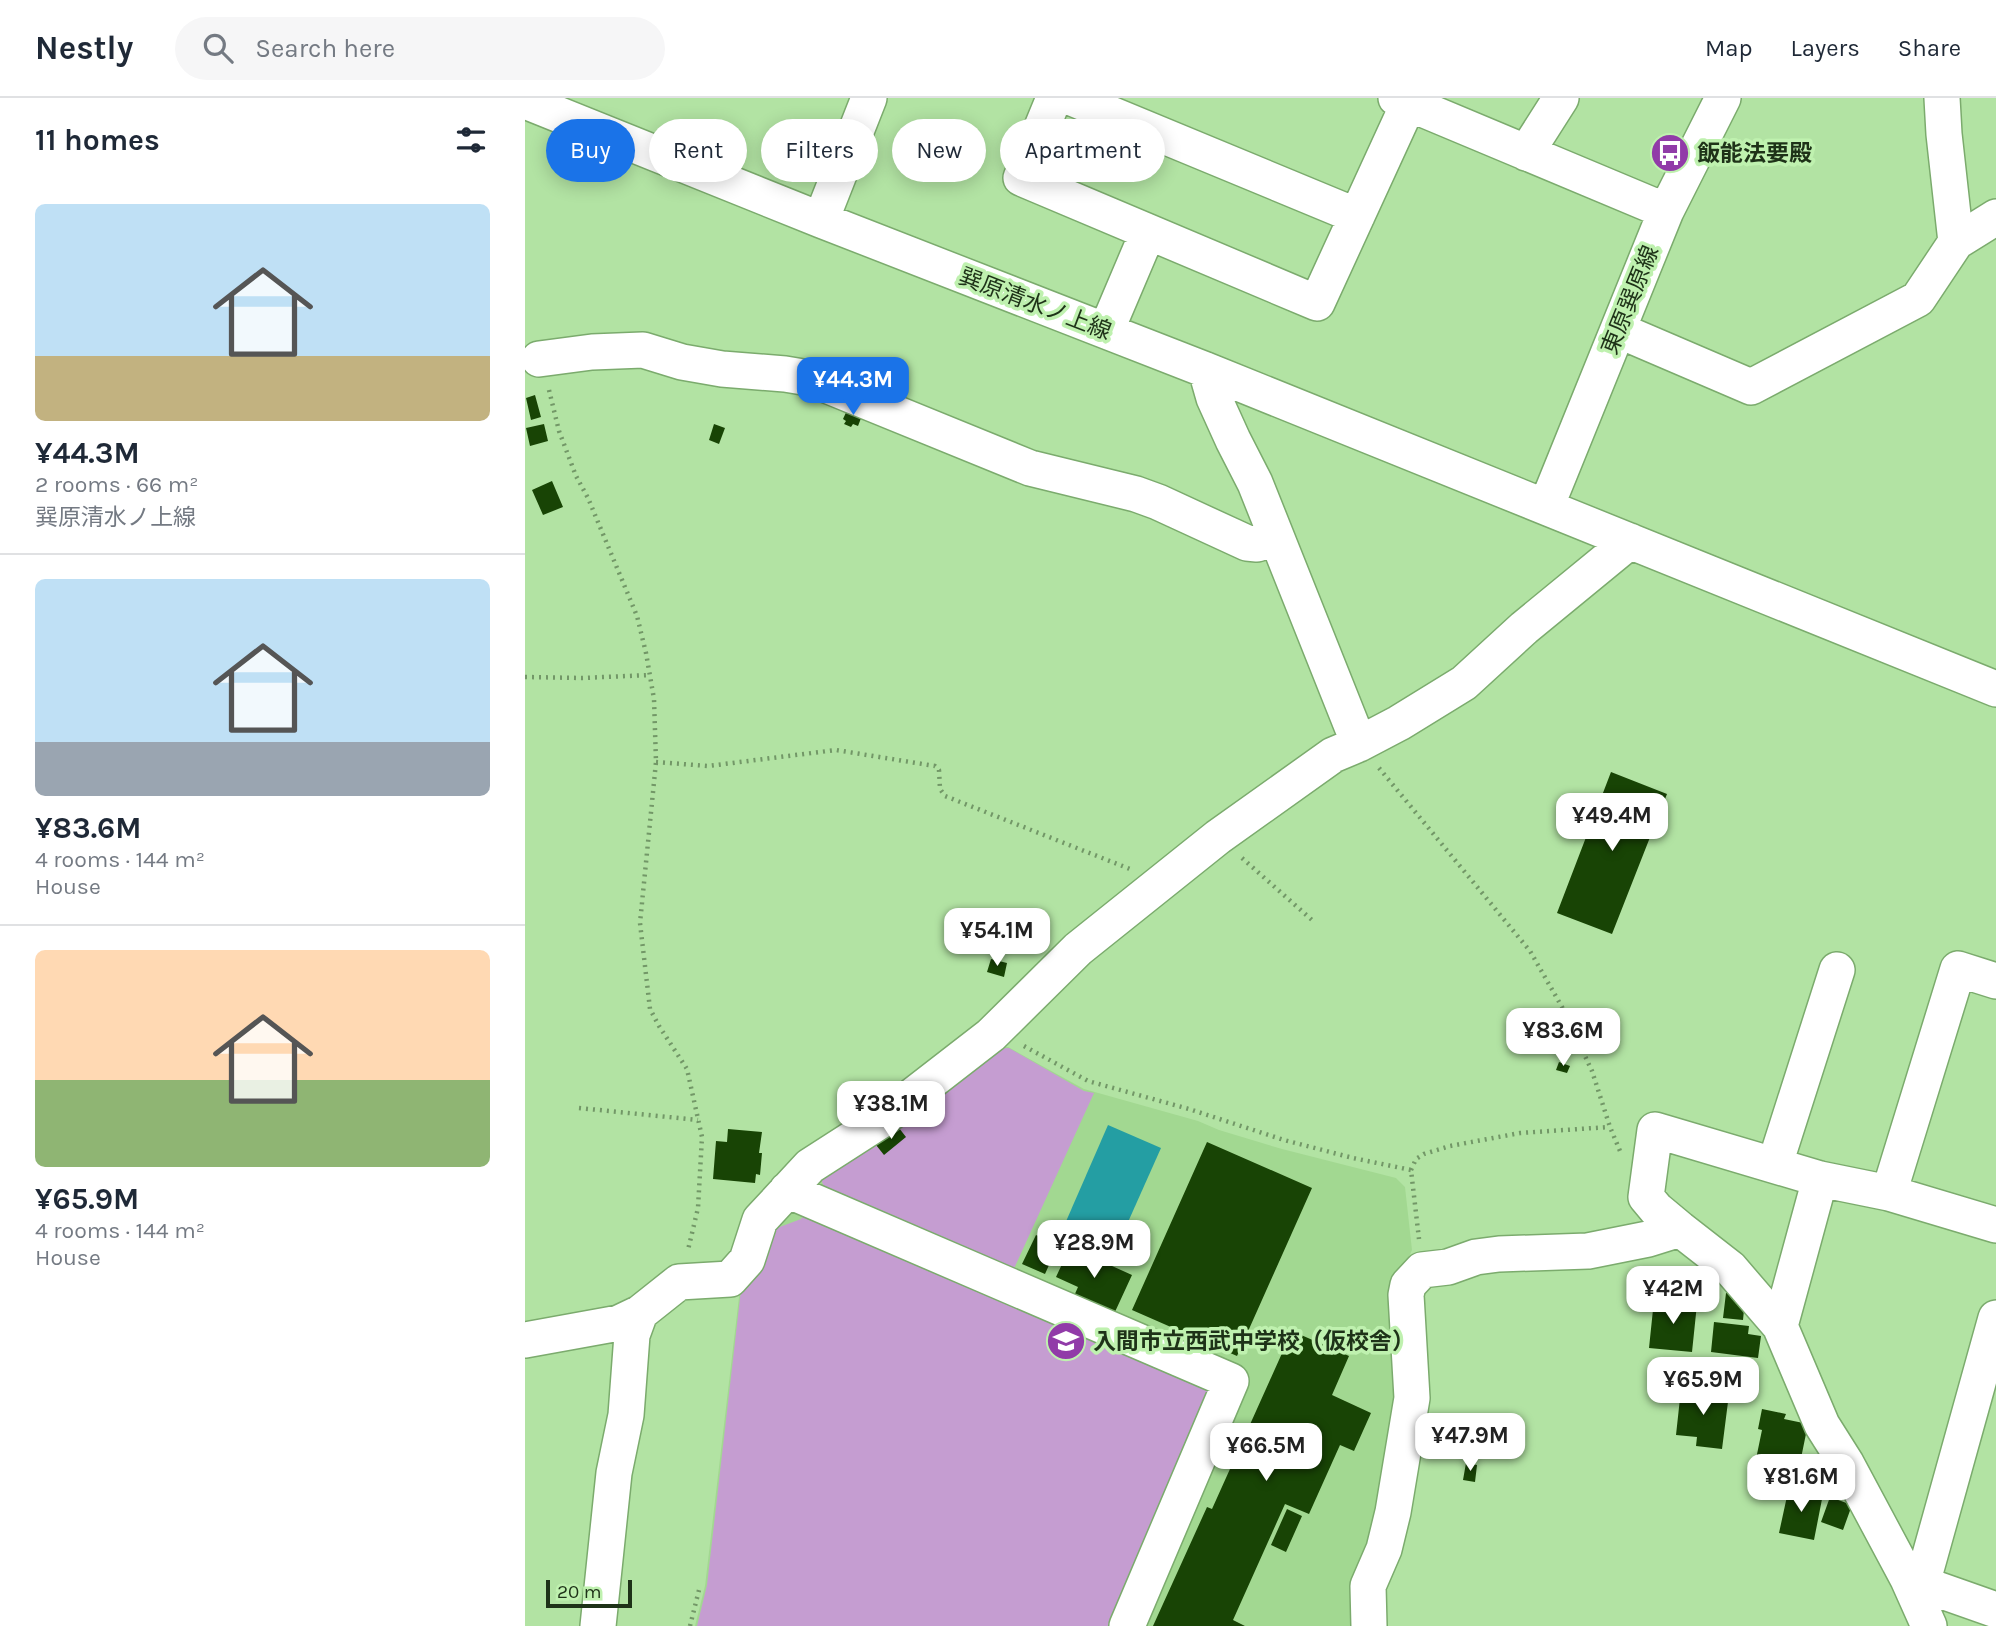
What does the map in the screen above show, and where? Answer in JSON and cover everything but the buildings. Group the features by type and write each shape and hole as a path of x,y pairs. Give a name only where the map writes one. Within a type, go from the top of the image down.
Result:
{"street":[{"path":"821,220 869,98"},
{"path":"1054,98 1021,178 1317,303 1405,100 1666,211"},
{"path":"1072,98 1357,215"},
{"path":"1527,153 1561,98"},
{"name":"東原巽原線","path":"1546,507 1666,211 1723,98"},
{"path":"1942,98 1956,242"},
{"name":"巽原清水ノ上線","path":"525,101 1206,370 1996,689"},
{"path":"1618,330 1751,387 1918,299 1956,242 1996,217"},
{"path":"1106,331 1148,232"},
{"path":"539,359 592,352 643,350 709,367 809,378 1030,468 1158,502 1247,543 1257,544 1276,538"},
{"path":"1206,370 1214,398 1255,483 1359,744"},
{"path":"525,1340 619,1323 640,1313 680,1282 730,1279 747,1260 760,1220 810,1166 880,1121 991,1035 1078,949 1218,837 1333,755 1399,723 1464,683 1524,628 1630,541"},
{"path":"1889,1193 1958,969 1996,981"},
{"path":"1775,1164 1837,970"},
{"path":"1929,1626 1915,1582 1822,1426 1780,1326 1730,1268 1656,1209 1646,1197 1655,1130 1820,1179 1889,1193 1996,1225"},
{"path":"1780,1326 1820,1179"},
{"path":"787,1191 1231,1381 1127,1626"},
{"path":"1369,1626 1368,1586 1384,1549 1393,1512 1412,1398 1406,1296 1408,1284 1422,1270 1448,1267 1476,1257 1588,1251 1648,1239 1680,1229"},
{"path":"598,1626 614,1473 626,1415 632,1335 640,1313"},
{"path":"1915,1582 1996,1318"},
{"path":"1915,1582 1996,1610"}],"path":[{"path":"539,359 559,431 576,476 637,615 654,699 656,762 640,923 644,962 650,1009 687,1069 702,1137 698,1208 680,1282"},
{"path":"525,677 650,675"},
{"path":"1359,744 1530,951 1562,1007 1592,1071 1621,1152"},
{"path":"656,762 708,766 836,750 935,766 939,770 940,789 945,796 1063,844 1105,858 1149,877 1159,885"},
{"path":"1218,837 1312,920"},
{"path":"991,1035 1008,1038 1088,1082 1189,1109 1284,1140 1411,1170"},
{"path":"579,1108 698,1119"},
{"path":"1422,1270 1411,1170 1416,1159 1450,1146 1520,1133 1610,1127"},
{"path":"690,1626 700,1586"}],"shaded area":[{"name":"入間市立西武中学校（仮校舎）","path":"990,1047 1008,1047 1084,1089 1198,1121 1282,1149 1396,1178 1405,1187 1412,1250 1397,1283 1400,1398 1359,1626 695,1626 705,1586 741,1280 767,1230 817,1171"},
{"path":"1009,1048 1084,1091 1094,1093 1012,1273 827,1194 818,1172 991,1049"},
{"path":"805,1214 1214,1390 1113,1626 697,1626 707,1585 742,1281 769,1231 801,1219"}],"water":[{"path":"1108,1125 1161,1148 1116,1249 1064,1226"}],"place":[{"name":"飯能法要殿","path":"1670,153"},
{"name":"入間市立西武中学校（仮校舎）","path":"1066,1341"}]}
